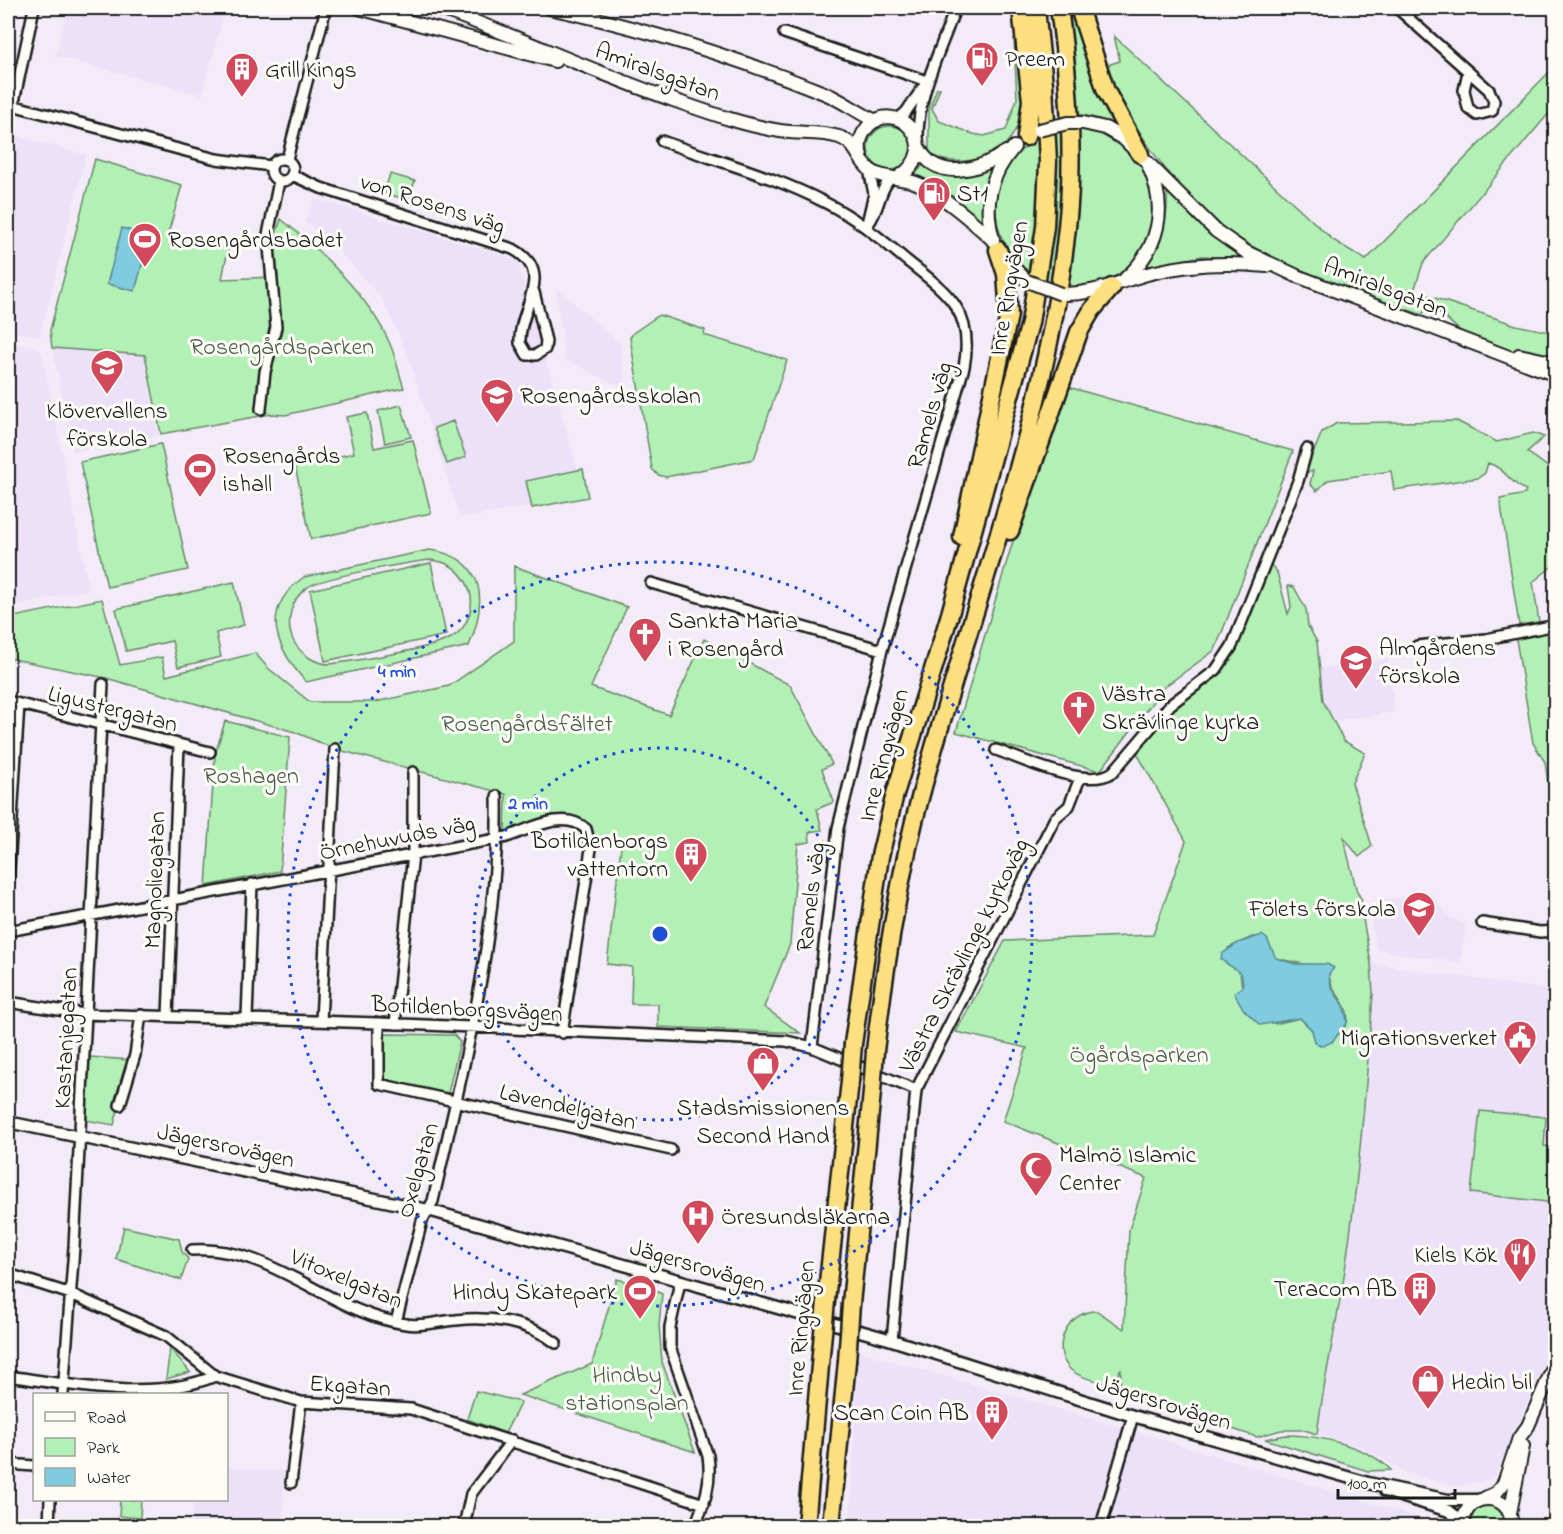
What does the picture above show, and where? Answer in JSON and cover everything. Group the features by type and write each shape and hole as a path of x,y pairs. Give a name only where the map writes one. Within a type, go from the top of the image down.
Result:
{"highway":[{"path":"1021,8 1031,101 1026,138"},
{"name":"Inre Ringvägen","path":"807,1527 826,1301 853,1044 880,856 912,730 950,614 1005,423 1030,323 1039,275 1045,227 1048,162 1044,84 1036,8"},
{"name":"Inre Ringvägen","path":"831,1527 882,987 906,859 930,764 1029,426 1052,332 1061,279 1068,224 1070,163 1068,82 1059,8"},
{"path":"1079,8 1106,92 1143,157"},
{"path":"950,614 954,571 1009,315 1006,274 995,245"},
{"path":"982,592 1005,546 1079,332 1092,310 1116,285"}],"main road":[{"path":"359,8 589,69"},
{"name":"Amiralsgatan","path":"438,8 589,69 739,123 782,131 838,137 854,146 866,164 880,176 895,177 934,193 995,245 1010,267 1027,281 1061,294 1081,295 1151,273 1199,264 1238,263 1274,266"},
{"name":"Amiralsgatan","path":"549,8 620,23 774,73 826,94 876,121"},
{"path":"578,8 620,23"},
{"path":"866,164 861,139 866,128 876,121 897,119"},
{"name":"Amiralsgatan","path":"897,119 908,124 923,157 934,166 958,171 992,162 1026,138 1061,124 1083,123 1114,134 1143,157 1216,231 1274,266 1364,302 1554,372"},
{"path":"995,245 989,224 990,190 995,174 1026,138"},
{"path":"895,177 911,167 918,144"},
{"path":"1116,285 1147,255 1159,221 1160,202 1156,184 1143,157"},
{"path":"1464,1525 1468,1509 1496,1493 1504,1483 1513,1452 1528,1426 1556,1361"},
{"path":"1511,1519 1517,1467 1528,1426"},
{"path":"1482,1499 1502,1503 1511,1519 1523,1526"}],"street":[{"path":"34,8 10,105 216,159 271,166"},
{"path":"287,159 326,8"},
{"path":"918,144 927,81 955,8"},
{"path":"1397,8 1468,72 1493,96 1492,111 1487,114 1477,115 1468,108 1464,90 1468,72"},
{"path":"784,33 927,81"},
{"path":"897,119 906,112 927,81"},
{"name":"Ramels väg","path":"662,141 810,195 866,227 938,284 951,298 964,323 968,350 864,716 837,838 812,1047"},
{"path":"287,159 293,166 292,175 287,180 279,181 271,174 271,166 276,160 287,159"},
{"path":"866,164 874,194 866,227"},
{"name":"von Rosens väg","path":"292,175 321,188 513,249 524,255 531,265 534,292 546,341 545,349 536,355 527,355 522,349 520,337 534,292"},
{"path":"866,227 880,207 883,189 895,177"},
{"path":"261,409 265,372 276,327 268,235 279,181"},
{"path":"996,750 1080,778 1105,778 1113,772 1133,745 1170,705 1216,670 1233,646 1294,492 1307,449"},
{"path":"651,583 882,650"},
{"path":"1418,645 1495,637 1556,625"},
{"name":"Kastanjegatan","path":"63,1393 84,1014 92,915 103,684"},
{"name":"Ligustergatan","path":"8,701 210,752"},
{"path":"8,885 19,704"},
{"name":"Magnoliegatan","path":"168,1016 179,746"},
{"path":"321,1021 335,749"},
{"path":"395,1024 413,854 413,772"},
{"name":"Västra Skrävlinge kyrkoväg","path":"892,1340 916,1090 1055,818 1069,806 1080,778"},
{"name":"Oxelgatan","path":"396,1322 422,1221 433,1201 471,1028 490,927 498,838 497,796"},
{"name":"Örnehuvuds väg","path":"8,932 498,838 563,819 581,824 589,834 591,849 562,1033"},
{"path":"247,1018 252,884"},
{"path":"1482,923 1540,932 1556,931"},
{"name":"Botildenborgsvägen","path":"8,1002 84,1014 379,1023 562,1033 727,1037 786,1041 812,1047 916,1090"},
{"path":"120,1105 135,1055 141,1015"},
{"name":"Lavendelgatan","path":"379,1023 379,1084 671,1150"},
{"name":"Jägersrovägen","path":"8,1122 428,1210 892,1340 1133,1416 1368,1483 1449,1500 1482,1499"},
{"name":"Vitoxelgatan","path":"192,1250 206,1249 246,1256 342,1303 396,1322 422,1325 484,1319 513,1323 546,1336 556,1343"},
{"name":"Ekgatan","path":"8,1274 70,1294 166,1336 215,1376 301,1402 411,1409 704,1504"},
{"path":"680,1282 670,1327 670,1347 708,1456 709,1483 695,1527"},
{"path":"8,1376 65,1384 166,1390 215,1376"},
{"path":"291,1483 301,1402"},
{"path":"1101,1527 1133,1416"},
{"path":"464,1527 471,1494 512,1440"},
{"path":"8,1464 33,1466"},
{"name":"Jägersrovägen","path":"1368,1483 1395,1496 1449,1510 1464,1525"},
{"path":"49,1527 50,1501"}],"shaded area":[{"path":"68,8 225,8 202,95 55,56"},
{"path":"14,135 86,155 40,336 8,332 8,168"},
{"name":"Rosengårdsskolan","path":"314,198 517,260 586,498 460,518 406,351 382,298 330,242 305,222"},
{"path":"556,287 621,345 626,389 565,360"},
{"path":"8,344 35,346 42,353 89,590 8,607"},
{"name":"Klövervallens förskola","path":"52,348 144,355 159,436 73,452"},
{"name":"Almgårdens förskola","path":"1388,659 1395,712 1324,722 1316,669"},
{"name":"Fölets förskola","path":"1430,893 1451,918 1466,924 1460,963 1377,950 1368,907 1384,900"},
{"path":"1371,963 1555,991 1555,1339 1496,1474 1488,1480 1472,1484 1454,1486 1405,1472 1363,1447 1317,1434 1325,1370 1335,1335 1349,1246 1371,1027"},
{"path":"858,1351 1124,1428 1442,1526 850,1526"},
{"path":"228,1467 284,1471 283,1526 192,1526 193,1501 228,1501"}],"green space":[{"path":"1067,8 1076,8 1119,128 1099,119 1078,114"},
{"path":"1114,36 1333,240 1366,260 1555,66 1555,106 1423,263 1414,291 1516,325 1555,333 1555,361 1476,339 1460,331 1439,312 1428,306 1422,315 1303,271 1258,249 1215,221 1176,182 1143,138 1129,114 1104,66 1120,61"},
{"path":"1019,37 1023,93 1016,128 1008,142 993,153 973,160 945,160 929,153 929,109 937,88 940,88 932,109 939,121 984,136 1006,130 1017,99 1014,39"},
{"path":"890,126 906,132 912,148 906,164 890,170 874,164 868,148 874,132"},
{"path":"1075,129 1105,135 1131,152 1148,178 1154,208 1148,238 1131,264 1105,281 1075,287 1045,281 1019,264 1002,238 996,208 1002,178 1019,152 1045,135"},
{"name":"Rosengårdsparken","path":"95,159 182,185 168,234 228,249 222,279 278,277 273,243 281,219 312,245 343,276 370,309 390,344 404,388 285,415 271,414 161,434 145,355 52,348 50,330"},
{"path":"923,165 938,171 991,168 982,200 982,222 949,196 913,177"},
{"path":"390,174 415,181 408,200 384,193"},
{"path":"1167,190 1222,243 1255,260 1202,256 1144,268 1163,231 1167,212"},
{"path":"659,315 705,330 704,335 787,360 754,459 666,477 658,475 652,469 630,338 633,333"},
{"path":"1068,387 1293,451 1215,650 1164,687 1100,771 956,732 1024,504"},
{"path":"401,405 411,437 385,443 378,411"},
{"path":"367,413 374,448 413,440 431,513 311,539 295,466 354,453 346,417"},
{"path":"453,421 466,457 447,464 434,428"},
{"path":"1457,421 1497,442 1533,433 1544,437 1527,452 1555,472 1555,564 1533,582 1539,622 1519,625 1500,499 1525,494 1526,490 1494,465 1488,463 1485,473 1478,478 1394,490 1391,471 1328,480 1317,491 1310,484 1313,471 1305,473 1322,432 1337,423"},
{"path":"161,444 188,570 107,587 80,462"},
{"path":"583,469 588,497 532,508 526,481"},
{"path":"429,550 448,554 462,562 472,572 478,584 480,598 475,630 469,646 306,682 286,655 276,628 281,602 290,589 304,577","holes":["429,560 446,563 459,572 466,582 471,597 467,620 458,633 451,638 411,650 330,664 308,657 293,640 290,626 291,611 297,597 308,587 330,579 366,571"]},
{"path":"431,563 446,635 325,661 310,590"},
{"name":"Ögårdsparken","path":"1271,565 1277,572 1288,614 1291,607 1288,586 1294,587 1306,609 1308,626 1317,642 1323,701 1344,741 1365,753 1352,783 1372,846 1359,857 1343,836 1357,892 1362,900 1360,903 1371,963 1373,993 1363,1121 1352,1217 1345,1272 1317,1434 1304,1430 1281,1430 1257,1437 1120,1393 1121,1368 1115,1382 1110,1384 1083,1377 1070,1369 1061,1351 1062,1341 1070,1323 1078,1317 1087,1312 1097,1311 1124,1329 1129,1230 1146,1178 1003,1121 1027,1048 956,1032 1005,941 1153,935 1186,841 1137,753 1172,710 1211,682 1233,656","holes":["1252,937 1267,939 1275,958 1310,965 1329,974 1348,1016 1346,1025 1332,1042 1315,1043 1312,1030 1300,1018 1275,1024 1242,987 1240,973 1228,948"]},
{"name":"Rosengårdsfältet","path":"514,566 627,607 591,687 669,715 704,639 790,685 832,764 822,769 834,802 817,809 822,830 809,832 810,842 798,844 790,944 764,1007 800,1033 658,1027 658,1004 631,1004 632,967 607,964 622,838 594,836 581,819 566,815 539,820 505,834 506,794 335,749 295,732 106,678 8,658 8,618 102,599 120,665 162,657 166,676 255,653 268,668 310,702 375,702 449,686 514,641"},
{"path":"234,582 244,625 216,633 221,657 178,667 172,641 126,651 116,609"},
{"path":"1556,630 1555,836 1545,762 1533,743 1516,639"},
{"name":"Roshagen","path":"225,721 290,737 280,871 206,886 215,755"},
{"path":"384,1034 454,1035 460,1042 448,1093 385,1083 381,1079"},
{"path":"89,1057 131,1060 114,1125 85,1120"},
{"path":"1480,1111 1546,1117 1544,1146 1555,1147 1555,1203 1471,1193"},
{"path":"124,1227 179,1239 182,1252 188,1259 181,1280 116,1259"},
{"name":"Hindby stationsplan","path":"617,1279 662,1294 659,1325 662,1362 695,1452 520,1395 592,1364"},
{"path":"170,1348 190,1372 166,1379"},
{"path":"476,1391 521,1402 505,1433 467,1419"},
{"path":"1286,1435 1313,1437 1356,1448 1369,1454 1391,1470 1368,1471 1265,1439"},
{"path":"120,1501 141,1501 140,1518 119,1516"},
{"path":"1483,1505 1493,1505 1501,1511 1505,1526 1471,1526 1473,1513"}],"water":[{"path":"122,228 150,236 135,291 107,284"},
{"path":"1262,935 1267,939 1276,958 1295,964 1327,964 1334,968 1329,974 1330,981 1344,1008 1347,1023 1332,1042 1323,1046 1315,1043 1312,1030 1300,1018 1260,1025 1244,1010 1234,993 1242,987 1242,976 1221,959 1222,954 1238,943"}],"place":[{"name":"Preem","path":"982,87"},
{"name":"Grill Kings","path":"242,98"},
{"name":"St1","path":"934,222"},
{"name":"Rosengårdsbadet","path":"145,268"},
{"name":"Klövervallens förskola","path":"107,395"},
{"name":"Rosengårdsskolan","path":"497,424"},
{"name":"Rosengårds ishall","path":"200,498"},
{"name":"Sankta Maria i Rosengård","path":"645,663"},
{"name":"Almgårdens förskola","path":"1356,690"},
{"name":"Västra Skrävlinge kyrka","path":"1079,736"},
{"name":"Botildenborgs vattentorn","path":"691,883"},
{"name":"Fölets förskola","path":"1419,937"},
{"name":"Migrationsverket","path":"1520,1066"},
{"name":"Stadsmissionens Second Hand","path":"763,1092"},
{"name":"Malmö Islamic Center","path":"1036,1197"},
{"name":"Öresundsläkarna","path":"698,1245"},
{"name":"Kiels Kök","path":"1520,1283"},
{"name":"Teracom AB","path":"1420,1317"},
{"name":"Hindy Skatepark","path":"640,1320"},
{"name":"Hedin bil","path":"1428,1410"},
{"name":"Scan Coin AB","path":"992,1441"}]}
